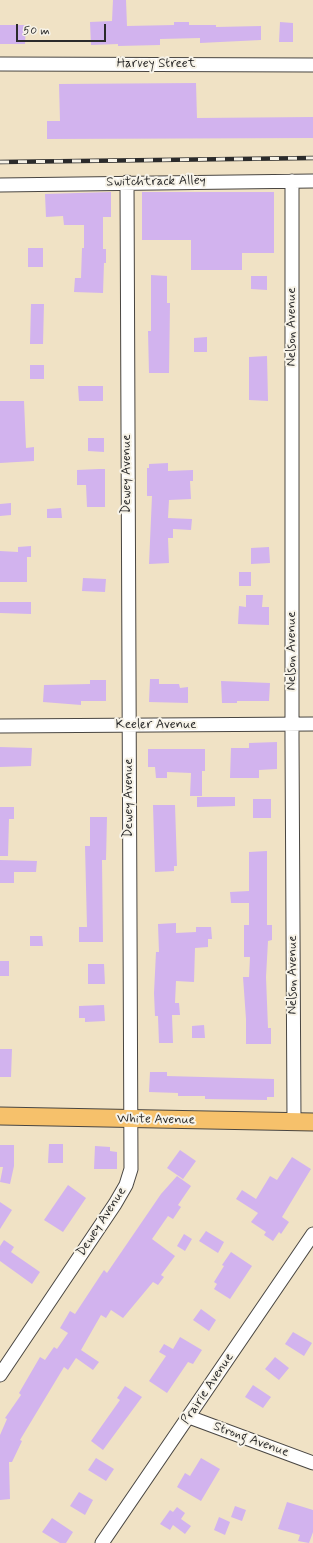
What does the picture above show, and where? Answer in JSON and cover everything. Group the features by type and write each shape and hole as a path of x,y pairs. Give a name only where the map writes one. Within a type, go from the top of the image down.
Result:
{"main road":[{"name":"White Avenue","path":"0,1116 131,1120 313,1122"}],"street":[{"name":"Harvey Street","path":"0,64 313,65"},
{"name":"Nelson Avenue","path":"292,181 294,1121"},
{"name":"Switchtrack Alley","path":"0,185 126,182 313,181"},
{"name":"Dewey Avenue","path":"0,1375 126,1185 131,1170 126,182"},
{"name":"Keeler Avenue","path":"0,726 313,724"},
{"name":"Prairie Avenue","path":"102,1543 313,1234"},
{"name":"Strong Avenue","path":"189,1417 313,1463"}],"building":[{"path":"113,0 126,0 127,26 174,25 174,22 189,22 189,25 216,25 216,27 261,26 261,40 200,43 200,38 160,39 160,45 91,45 90,22 112,21"},
{"path":"280,22 293,23 293,42 279,42"},
{"path":"0,25 26,25 25,44 0,44"},
{"path":"196,83 197,118 313,117 313,138 47,139 47,121 60,121 59,84"},
{"path":"111,192 111,217 103,217 103,249 106,249 106,263 104,263 103,293 74,292 75,278 81,278 82,248 84,248 84,225 64,225 63,216 46,217 45,194"},
{"path":"142,192 274,192 274,253 242,253 242,270 191,270 191,240 142,240"},
{"path":"28,248 43,248 43,267 28,267"},
{"path":"151,275 167,276 167,303 170,303 169,373 149,373 148,331 151,331"},
{"path":"251,276 267,276 267,290 251,289"},
{"path":"31,304 44,304 43,344 30,344"},
{"path":"207,337 207,352 194,352 194,338"},
{"path":"267,356 268,401 249,400 249,357"},
{"path":"30,365 44,365 44,379 30,379"},
{"path":"78,386 103,386 103,401 79,401"},
{"path":"0,401 24,401 26,448 34,447 34,461 0,463"},
{"path":"88,438 104,438 104,452 88,451"},
{"path":"168,463 168,471 193,470 193,481 190,481 191,499 169,500 168,518 192,519 191,530 173,529 173,538 168,538 169,563 149,564 152,496 147,496 147,468 149,468 149,464"},
{"path":"105,469 105,507 87,507 86,485 77,485 77,470"},
{"path":"11,503 11,515 0,516 0,504"},
{"path":"61,508 62,518 47,518 47,509"},
{"path":"31,546 31,557 27,557 27,582 0,582 0,551 18,552 18,547"},
{"path":"269,547 270,563 251,564 251,548"},
{"path":"239,572 251,572 251,586 239,586"},
{"path":"83,578 106,579 105,592 82,591"},
{"path":"246,595 263,595 262,607 269,607 269,625 238,624 239,606 246,607"},
{"path":"0,602 31,602 31,614 0,613"},
{"path":"150,679 159,679 159,684 179,684 180,688 188,687 188,703 149,702"},
{"path":"90,680 106,680 106,701 81,701 81,705 43,702 44,685 90,684"},
{"path":"221,681 270,683 269,701 237,701 237,703 222,703"},
{"path":"277,742 277,769 259,770 259,778 230,778 231,748 249,748 249,743"},
{"path":"0,747 32,748 31,766 0,767"},
{"path":"148,749 205,749 205,771 202,771 202,796 190,796 191,773 167,772 167,778 156,778 155,767 148,767"},
{"path":"197,797 235,797 235,806 197,807"},
{"path":"253,799 271,799 271,818 253,818"},
{"path":"153,805 175,805 177,866 174,866 174,871 155,872"},
{"path":"0,807 14,807 14,819 9,819 8,856 0,856"},
{"path":"90,817 107,817 106,860 102,860 103,942 79,942 79,927 87,927 85,846 90,846"},
{"path":"267,851 267,925 272,925 272,940 268,941 266,977 268,1028 271,1028 271,1044 246,1044 243,977 249,977 250,957 244,957 244,925 249,925 249,903 231,903 230,892 249,891 249,852"},
{"path":"0,860 37,861 36,872 14,872 14,883 0,883"},
{"path":"176,923 176,933 196,932 196,927 211,927 212,939 208,939 208,947 195,948 194,982 176,981 175,1003 179,1003 180,1015 172,1015 173,1043 159,1043 158,1016 155,1016 154,993 156,952 159,952 158,924"},
{"path":"30,936 42,936 43,946 30,946"},
{"path":"0,961 9,961 9,976 0,976"},
{"path":"88,964 104,964 105,984 88,984"},
{"path":"104,1005 105,1021 85,1022 85,1018 79,1018 79,1006"},
{"path":"204,1025 205,1038 192,1038 192,1026"},
{"path":"0,1049 12,1049 11,1077 0,1077"},
{"path":"150,1072 167,1072 167,1076 274,1079 274,1097 267,1097 267,1100 205,1099 205,1096 178,1096 178,1093 149,1092"},
{"path":"49,1144 63,1144 63,1163 48,1163"},
{"path":"0,1145 14,1145 14,1166 10,1184 0,1182 3,1167 0,1167"},
{"path":"95,1146 110,1147 110,1151 117,1152 117,1169 94,1169"},
{"path":"180,1150 196,1161 183,1179 167,1168"},
{"path":"292,1157 311,1169 282,1217 289,1222 281,1234 279,1232 273,1241 264,1235 266,1232 251,1222 258,1213 236,1199 242,1190 256,1199 270,1176 277,1180"},
{"path":"177,1176 191,1186 178,1205 181,1207 173,1219 168,1216 152,1239 175,1256 161,1275 164,1277 158,1285 153,1282 123,1318 111,1310 106,1318 101,1315 81,1350 99,1362 93,1370 76,1358 68,1370 64,1367 20,1440 22,1441 12,1462 9,1462 10,1499 0,1500 0,1435 7,1419 5,1418 21,1395 19,1393 40,1357 45,1360 54,1347 57,1349 68,1333 60,1328 70,1311 75,1314 104,1270 107,1273 161,1194"},
{"path":"68,1185 86,1198 63,1232 44,1220"},
{"path":"0,1202 12,1210 0,1229"},
{"path":"206,1231 224,1242 218,1253 199,1241"},
{"path":"184,1234 192,1239 185,1251 177,1246"},
{"path":"4,1240 14,1247 11,1252 40,1272 32,1284 0,1261 0,1246"},
{"path":"231,1252 252,1266 230,1299 214,1289 217,1284 214,1282 224,1266 222,1265"},
{"path":"201,1309 216,1320 209,1331 193,1320"},
{"path":"293,1332 312,1343 304,1356 285,1344"},
{"path":"180,1337 202,1350 193,1364 188,1362 167,1393 149,1381 166,1356 159,1352 164,1344 173,1349"},
{"path":"275,1357 289,1368 279,1380 265,1369"},
{"path":"253,1385 271,1397 263,1408 245,1397"},
{"path":"125,1386 142,1397 103,1450 91,1441 120,1400 117,1398"},
{"path":"96,1458 114,1469 106,1481 88,1470"},
{"path":"201,1458 220,1469 201,1501 177,1487 185,1473 190,1476"},
{"path":"79,1492 93,1500 85,1515 70,1506"},
{"path":"287,1502 313,1510 313,1532 309,1543 298,1541 300,1535 278,1529"},
{"path":"235,1506 246,1510 242,1521 231,1517"},
{"path":"177,1507 185,1513 181,1519 191,1526 185,1534 173,1525 170,1530 160,1524 170,1510 173,1512"},
{"path":"219,1517 230,1522 225,1535 214,1530"},
{"path":"52,1518 73,1532 66,1543 60,1543 42,1532"}],"railway":[{"path":"0,162 313,158"}]}
